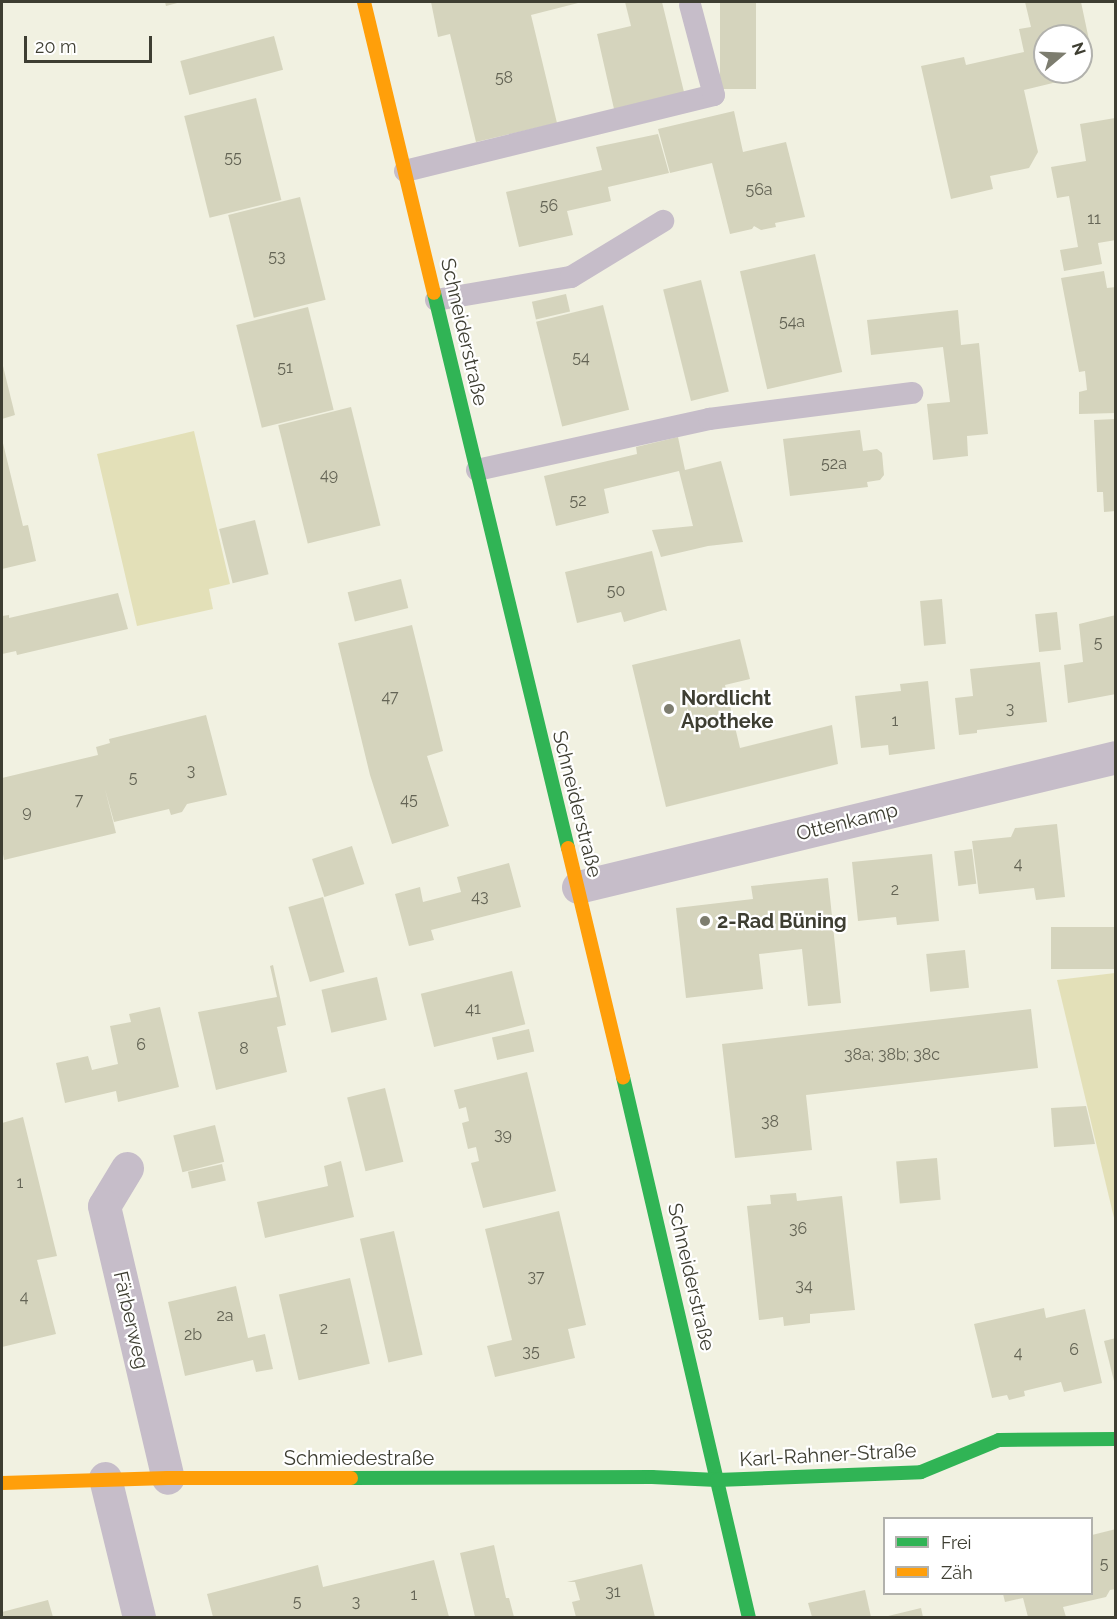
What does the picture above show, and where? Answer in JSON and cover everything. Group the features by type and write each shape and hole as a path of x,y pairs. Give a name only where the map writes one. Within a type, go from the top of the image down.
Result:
{"street":[{"name":"Schneiderstraße","path":"364,2 578,887 749,1617"},
{"name":"Ottenkamp","path":"578,887 1116,757"},
{"name":"Färberweg","path":"127,1168 104,1206 168,1478"},
{"name":"Karl-Rahner-Straße","path":"717,1480 921,1472 999,1440 1116,1439"},
{"name":"Schmiedestraße","path":"2,1483 105,1478 651,1477 717,1480"},
{"path":"105,1478 139,1617"}],"lane":[{"path":"405,171 714,95 690,5"},
{"path":"436,300 571,277 663,221"},
{"path":"477,470 708,419 912,393"}],"shaded area":[{"path":"194,431 230,584 209,589 213,609 137,626 97,454"},
{"path":"1115,973 1116,1222 1057,980"}],"building":[{"path":"165,2 181,2 166,6"},
{"path":"431,2 582,2 531,15 557,123 476,142 450,34 438,37"},
{"path":"625,2 662,2 684,92 614,109 597,34 631,26"},
{"path":"720,2 756,2 756,89 720,89"},
{"path":"1025,2 1081,2 1086,24 1033,24 1033,84 1049,84 1024,90 1038,152 1029,168 990,176 993,189 951,199 921,66 964,57 966,65 1024,52 1019,29 1031,27"},
{"path":"274,36 283,70 189,95 180,61"},
{"path":"256,98 281,200 210,218 184,116"},
{"path":"734,111 743,152 786,142 805,217 775,223 776,227 761,230 754,226 752,229 730,234 712,163 670,173 658,129"},
{"path":"1115,118 1116,240 1098,243 1102,264 1064,271 1060,250 1078,247 1069,196 1057,198 1051,167 1086,161 1080,124"},
{"path":"658,134 669,173 608,187 611,201 567,211 573,235 519,247 506,192 602,170 596,147"},
{"path":"300,197 326,300 254,318 228,215"},
{"path":"815,254 842,372 767,389 740,271"},
{"path":"1104,271 1107,288 1116,287 1116,413 1079,414 1079,392 1087,390 1085,371 1079,372 1061,278"},
{"path":"701,280 729,392 691,401 663,289"},
{"path":"566,294 570,312 536,319 532,302"},
{"path":"603,305 629,410 562,426 536,322"},
{"path":"308,307 334,410 262,428 236,325"},
{"path":"958,310 961,345 979,343 988,434 967,436 968,456 933,460 927,404 950,402 943,347 871,355 867,320"},
{"path":"2,362 15,415 2,419"},
{"path":"351,407 381,525 308,544 278,425"},
{"path":"1116,419 1116,511 1104,512 1103,492 1097,492 1094,420"},
{"path":"860,430 863,451 877,449 882,453 884,475 880,480 867,482 868,487 790,496 783,439"},
{"path":"678,437 685,470 721,461 743,542 708,546 661,557 652,530 693,526 679,471 604,489 609,513 556,526 544,476 637,454 636,447"},
{"path":"2,439 23,526 28,525 36,561 2,569"},
{"path":"255,520 269,574 233,583 219,529"},
{"path":"652,551 667,611 624,622 621,612 577,623 565,572"},
{"path":"401,579 408,608 355,621 348,592"},
{"path":"118,593 128,629 17,655 16,651 2,654 2,616 9,615 9,618"},
{"path":"942,599 946,644 924,646 920,601"},
{"path":"1057,612 1061,650 1039,652 1035,614"},
{"path":"1116,615 1116,694 1068,703 1064,665 1083,662 1079,624"},
{"path":"412,625 443,751 427,756 449,826 392,844 370,775 338,643"},
{"path":"740,639 750,679 725,685 740,748 832,725 838,764 666,807 632,665"},
{"path":"1040,662 1047,722 977,730 977,733 959,735 955,698 973,696 970,669"},
{"path":"928,681 935,749 889,755 888,745 861,748 855,696 901,691 900,684"},
{"path":"206,715 227,795 187,804 182,812 171,815 169,809 114,822 105,789 116,833 4,860 2,778 98,755 96,747 110,743 109,739"},
{"path":"1057,824 1065,897 1036,900 1034,888 979,894 972,841 1011,837 1015,828"},
{"path":"352,846 364,884 324,897 312,859"},
{"path":"972,849 976,884 958,886 954,851"},
{"path":"932,854 939,921 897,925 896,917 858,921 852,862"},
{"path":"509,863 521,907 431,930 434,940 409,946 395,894 420,887 423,902 461,892 457,877"},
{"path":"828,878 841,1003 808,1006 802,949 759,954 763,989 686,998 676,908 753,899 751,886"},
{"path":"323,897 344,972 310,982 288,907"},
{"path":"1051,927 1116,927 1116,969 1051,969"},
{"path":"965,950 969,988 930,992 926,954"},
{"path":"273,965 286,1025 277,1027 287,1072 216,1090 198,1012 277,997 270,966"},
{"path":"512,971 525,1024 434,1047 421,994"},
{"path":"377,977 387,1020 331,1033 321,990"},
{"path":"160,1007 179,1087 118,1102 116,1091 65,1103 56,1063 88,1056 92,1070 118,1064 110,1026 131,1022 129,1014"},
{"path":"1031,1009 1038,1068 806,1095 812,1150 735,1158 722,1044"},
{"path":"529,1029 534,1051 497,1060 492,1038"},
{"path":"527,1072 556,1191 483,1208 471,1163 479,1161 476,1147 468,1149 462,1123 469,1121 466,1107 459,1109 454,1090"},
{"path":"385,1088 403,1162 366,1171 347,1097"},
{"path":"1086,1106 1095,1144 1054,1147 1051,1108"},
{"path":"23,1117 57,1256 37,1260 56,1334 2,1347 2,1123"},
{"path":"215,1125 224,1162 182,1172 173,1135"},
{"path":"937,1158 941,1200 900,1203 896,1162"},
{"path":"341,1161 354,1217 265,1238 257,1202 328,1186 324,1166"},
{"path":"222,1164 226,1181 192,1188 188,1172"},
{"path":"796,1193 797,1201 842,1196 855,1310 810,1314 810,1323 784,1326 783,1317 759,1320 747,1206 771,1204 770,1195"},
{"path":"559,1211 586,1325 568,1329 575,1358 495,1377 487,1346 512,1340 485,1229"},
{"path":"394,1231 423,1355 388,1363 360,1239"},
{"path":"350,1278 370,1364 299,1380 279,1294"},
{"path":"236,1286 248,1338 265,1334 273,1369 256,1372 253,1360 185,1376 168,1302"},
{"path":"1044,1308 1046,1318 1085,1309 1102,1383 1064,1392 1061,1382 1024,1391 1025,1396 1009,1400 1007,1395 992,1398 974,1324"},
{"path":"1116,1338 1116,1385 1115,1385 1104,1341"},
{"path":"1116,1529 1116,1589 1110,1590 1106,1597 1063,1607 1066,1617 1028,1617 1023,1598 1005,1602 1003,1595 1093,1595 1093,1535"},
{"path":"494,1545 506,1598 509,1598 514,1617 475,1617 460,1553"},
{"path":"434,1560 449,1617 213,1617 207,1594 318,1565 323,1587"},
{"path":"642,1564 655,1617 576,1617 572,1602 580,1600 575,1582 567,1582"},
{"path":"865,1590 871,1617 812,1617 808,1603"},
{"path":"48,1600 53,1617 2,1617 2,1612"},
{"path":"921,1608 923,1617 884,1617"}],"traffic: fast":[{"path":"434,293 568,848"},
{"path":"623,1077 749,1618"},
{"path":"351,1478 652,1477 717,1480 921,1472 999,1440 1116,1439"}],"traffic: slow":[{"path":"364,2 434,293"},
{"path":"568,848 623,1077"},
{"path":"2,1483 168,1478 351,1478"}],"place":[{"name":"Nordlicht Apotheke","path":"669,709"},
{"name":"2-Rad Büning","path":"705,921"}]}
